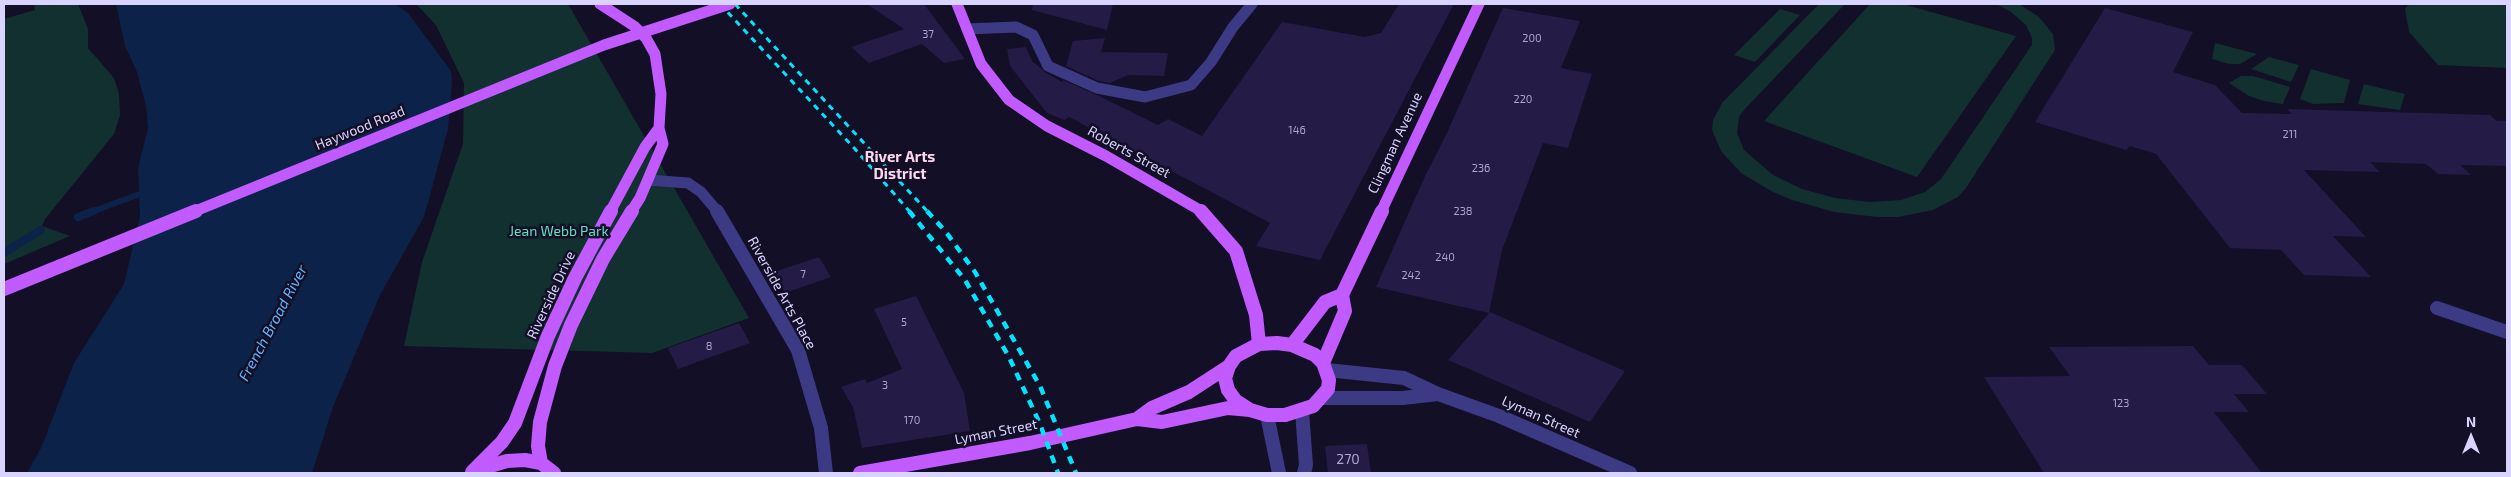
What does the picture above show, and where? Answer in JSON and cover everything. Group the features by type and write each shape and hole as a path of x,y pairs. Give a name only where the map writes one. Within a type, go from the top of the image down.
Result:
{"main road":[{"path":"551,470 538,446 540,422 555,366 603,259 648,180 663,144 659,128 661,94 655,54 646,38 634,26 600,4"},
{"name":"Haywood Road","path":"4,289 604,45 730,4"},
{"name":"Roberts Street","path":"957,4 981,64 1009,100 1047,126 1106,156 1203,212 1236,251 1256,314 1259,344"},
{"name":"Clingman Avenue","path":"1325,366 1345,311 1342,295 1479,4"},
{"name":"Riverside Drive","path":"471,473 502,442 515,423 548,336 576,278 645,147 659,128"},
{"path":"1292,345 1325,302 1342,295"},
{"path":"1259,344 1292,345 1315,355 1325,366 1329,380 1322,398 1302,411 1285,415 1267,415 1250,410 1236,401 1228,390 1225,378 1229,366 1236,356 1259,344"},
{"name":"Lyman Street","path":"1137,419 1152,408 1189,392 1229,366"},
{"name":"Lyman Street","path":"860,473 1030,443 1137,419 1162,422 1228,408 1250,410"},
{"path":"471,473 507,461 525,460 551,470"}],"street":[{"path":"967,29 1016,27 1034,35 1048,66 1097,88 1145,97 1191,85 1211,62 1233,27 1252,4"},
{"name":"Riverside Arts Place","path":"648,180 688,184 701,192 713,204 798,350 822,428 826,473"},
{"path":"2436,308 2507,332"},
{"name":"Lyman Street","path":"1325,366 1404,378 1438,394 1499,416 1630,473"},
{"name":"Lyman Street","path":"1322,398 1403,398 1438,394"},
{"path":"1302,411 1306,465 1304,473"},
{"path":"1267,415 1279,473"}],"green space":[{"path":"34,4 78,4 88,29 88,48 114,78 119,94 120,115 114,134 45,219 42,226 70,236 4,264 4,19 35,10"},
{"name":"Jean Webb Park","path":"416,4 568,4 749,318 652,353 404,346 422,262 463,144 464,83 436,25"},
{"path":"1819,4 1845,4 1744,110 1739,117 1737,133 1744,150 1773,175 1802,189 1835,198 1870,202 1901,200 1925,192 1941,179 2032,45 2032,38 2026,25 2011,12 1996,4 2019,4 2039,17 2053,34 2055,50 1966,188 1958,197 1933,210 1898,217 1877,217 1834,212 1792,200 1773,192 1741,173 1721,151 1712,130 1713,120 1722,103"},
{"path":"1870,4 1903,4 2016,36 1917,177 1764,121"},
{"path":"2409,4 2507,4 2507,68 2438,65 2409,32 2405,9"},
{"path":"1780,9 1800,15 1755,62 1734,55"},
{"path":"2215,43 2257,54 2240,64 2229,64 2212,59"},
{"path":"2269,57 2299,65 2291,82 2251,69"},
{"path":"2311,69 2350,80 2344,103 2313,104 2300,99"},
{"path":"2241,76 2253,76 2290,87 2283,104 2249,96 2229,83"},
{"path":"2364,84 2405,94 2400,110 2358,104"}],"water":[{"name":"French Broad River","path":"116,4 395,4 408,13 451,71 452,82 448,129 424,217 380,295 333,407 312,473 27,473 41,448 74,363 124,284 140,216 138,168 148,128 146,106 137,72 125,46"}],"building":[{"path":"867,4 924,4 965,59 944,63 922,44 869,63 851,47 904,29"},
{"path":"1033,4 1113,4 1107,30 1032,10"},
{"path":"1399,4 1454,4 1320,260 1256,246 1270,223 1069,117 1064,120 1047,113 1010,66 1007,49 1026,47 1032,61 1045,72 1062,82 1063,80 1099,96 1158,125 1168,119 1202,136 1282,22 1365,37 1381,33"},
{"path":"1503,8 1580,21 1561,68 1592,74 1568,148 1543,143 1502,250 1489,313 1376,287 1425,176 1446,135"},
{"path":"2105,8 2193,32 2173,72 2215,85 2242,113 2292,114 2287,109 2490,115 2497,121 2507,121 2507,166 2460,165 2471,175 2438,174 2426,164 2370,162 2380,172 2304,170 2366,237 2333,236 2371,277 2304,275 2281,250 2230,248 2156,154 2130,146 2126,150 2035,122"},
{"path":"1105,38 1101,52 1168,53 1164,76 1128,75 1110,83 1099,81 1066,66 1073,41"},
{"path":"819,257 831,277 785,293 774,272"},
{"path":"916,296 964,393 970,431 862,448 853,407 841,387 865,379 867,383 902,369 874,309"},
{"path":"1490,312 1625,371 1590,422 1448,360"},
{"path":"739,323 750,343 678,369 668,348"},
{"path":"2193,346 2209,365 2242,365 2267,394 2234,394 2249,412 2214,412 2262,473 2044,473 1984,377 2070,376 2049,347"},
{"path":"1367,444 1371,473 1328,473 1325,446"}],"waterway":[{"path":"91,212 148,191"},
{"path":"78,217 94,211"},
{"path":"5,252 41,230"}],"railway":[{"path":"720,4 855,149 910,212"},
{"path":"735,4 928,212"},
{"path":"909,211 965,280 1009,357 1040,424 1058,473"},
{"path":"927,211 946,232 975,272 1040,386 1076,473"}],"district":[{"name":"River Arts District","path":"900,166"}]}
